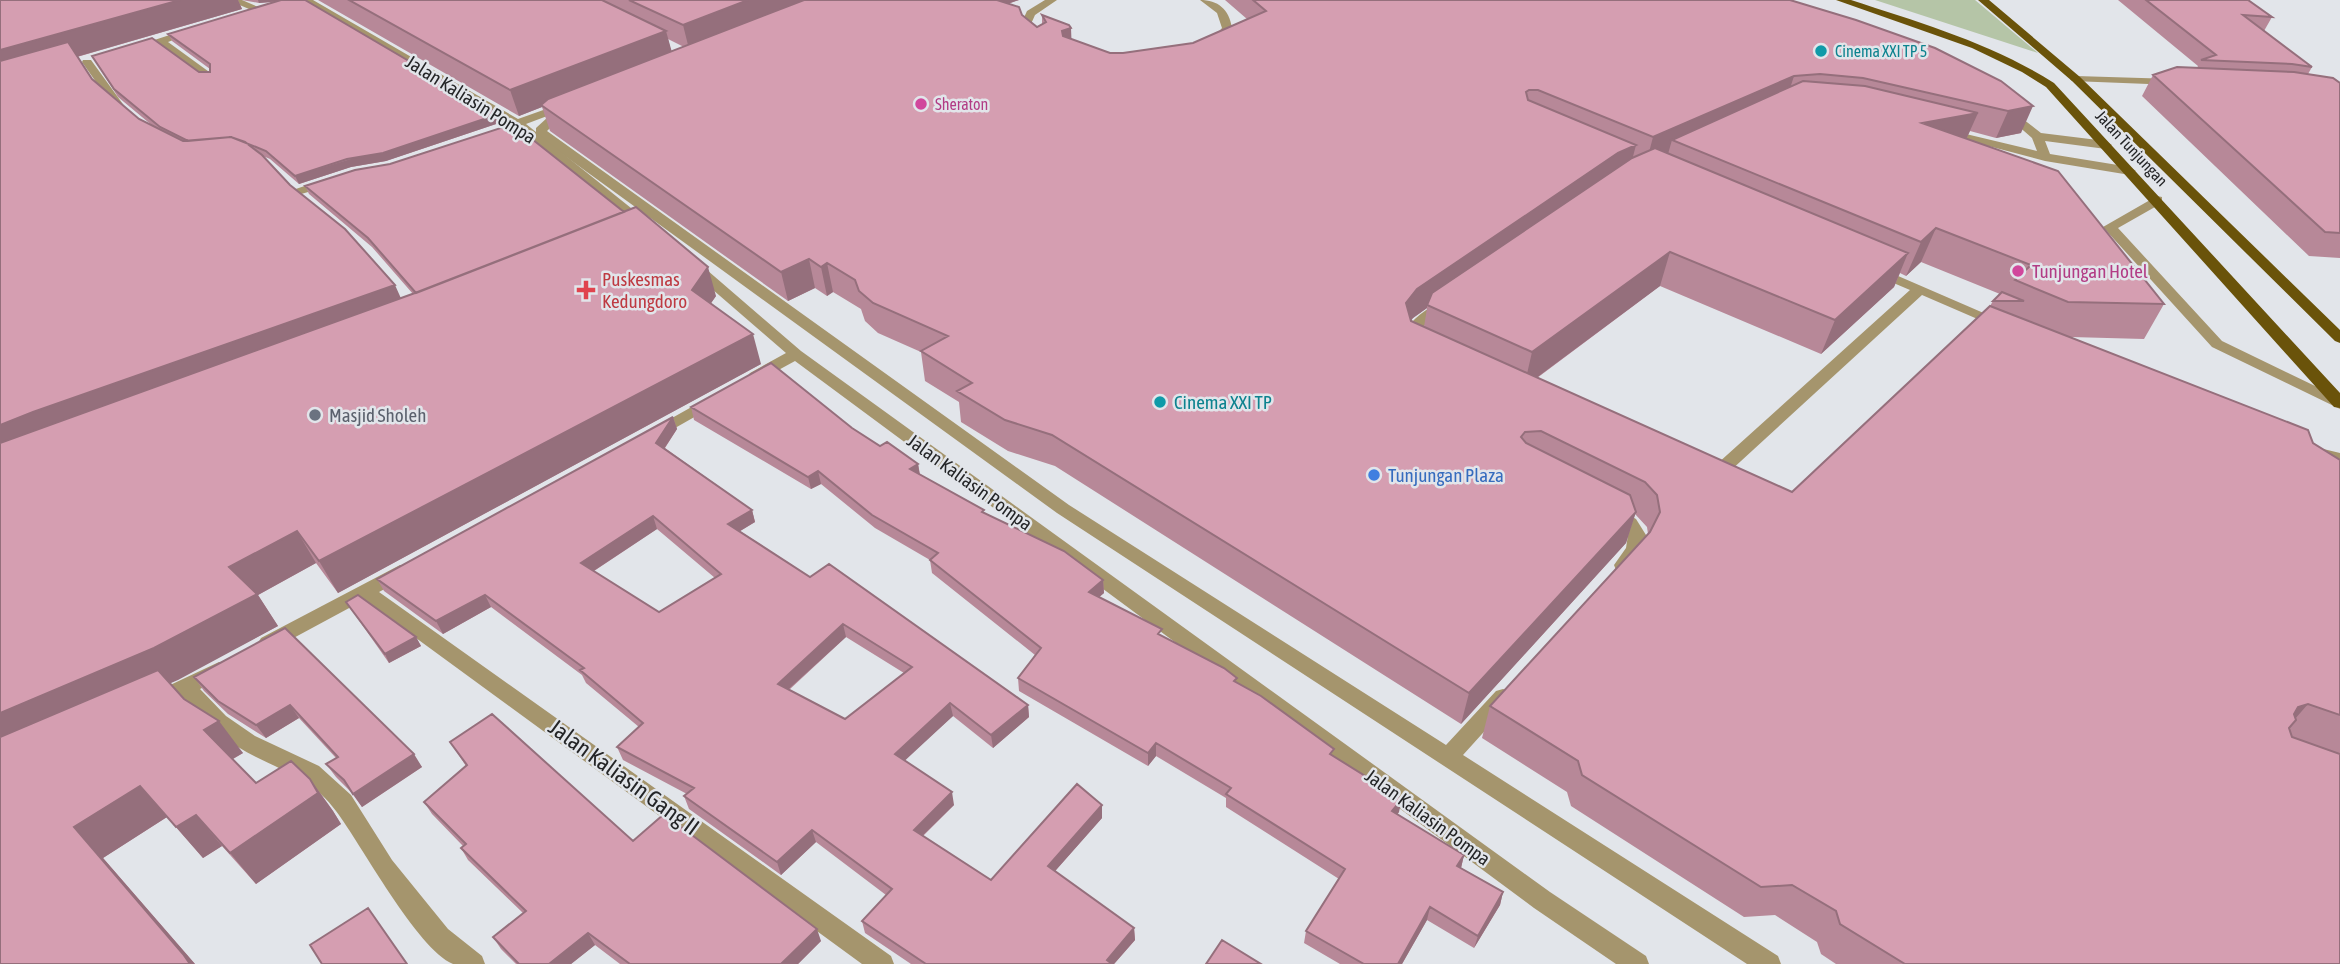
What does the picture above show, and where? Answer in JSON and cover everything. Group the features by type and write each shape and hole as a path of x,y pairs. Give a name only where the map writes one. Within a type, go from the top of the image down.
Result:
{"main road":[{"name":"Jalan Tunjungan","path":"1841,0 1989,51 2025,68 2050,85 2340,404"},
{"name":"Jalan Tunjungan","path":"1983,0 2076,79 2340,338"}],"street":[{"path":"233,0 264,9 235,18"},
{"name":"Jalan Kaliasin Pompa","path":"306,0 518,124 647,226 796,354 1476,852 1637,964"},
{"path":"1040,46 1029,35 1026,24 1031,13 1052,0"},
{"path":"1205,0 1217,7 1226,17 1227,28 1221,39 1206,49"},
{"path":"120,52 197,29"},
{"path":"160,41 208,76"},
{"path":"86,62 99,78 107,95 131,117"},
{"path":"2076,79 2184,83"},
{"path":"1990,101 2037,136 2106,145"},
{"path":"492,133 578,105 551,120 540,132 1063,509 1769,964"},
{"path":"1932,130 2045,157 2130,171"},
{"path":"2037,136 2045,157"},
{"path":"295,193 342,177"},
{"path":"2157,200 2110,227 2217,344 2340,404"},
{"path":"626,235 647,226"},
{"path":"1857,262 2009,328"},
{"path":"1689,469 1701,474 1723,468 1920,289"},
{"path":"1426,353 1414,347 1410,334 1419,323 1452,300"},
{"path":"640,440 796,354"},
{"path":"2297,452 2340,458"},
{"path":"1594,502 1628,520 1638,534 1638,544 1612,578"},
{"path":"136,709 186,688 413,565"},
{"name":"Jalan Kaliasin Gang II","path":"365,591 882,964"},
{"path":"1447,757 1521,678"},
{"path":"186,688 218,722 247,742 311,772 343,802 384,867 439,937 473,964"}],"green space":[{"path":"1875,0 1975,0 2038,53"}],"building":[{"path":"0,0 180,0 0,50"},
{"path":"281,0 305,0 499,114 383,153 347,159 295,176 266,151 231,137 188,141 160,127 114,89 92,56 152,38 199,72 210,72 210,64 168,34"},
{"path":"349,0 602,0 666,31 510,90"},
{"path":"629,0 748,0 683,25"},
{"name":"Tunjungan Plaza","path":"804,0 997,0 1019,7 1022,15 1037,27 1046,22 1042,15 1069,25 1071,28 1062,31 1063,36 1110,53 1123,53 1193,43 1266,11 1253,0 1790,0 1935,48 2001,81 2033,106 2008,111 1863,78 1820,74 1794,76 1653,137 1538,90 1529,90 1526,92 1528,100 1636,145 1618,153 1417,289 1406,303 1411,321 1792,492 1990,306 2308,430 2313,443 2340,460 2340,715 2308,704 2298,707 2294,714 2296,720 2289,728 2292,737 2340,754 2340,964 1905,964 1840,924 1836,911 1792,885 1761,887 1582,775 1578,761 1490,706 1650,532 1660,512 1657,495 1645,482 1541,431 1525,432 1521,437 1526,443 1630,495 1636,512 1469,693 1052,435 1005,420 957,391 972,383 921,351 948,336 873,303 859,291 855,280 827,263 821,267 809,259 781,272 541,105 548,99"},
{"path":"2146,0 2248,0 2272,17 2243,15 2312,67 2201,60 2216,55"},
{"path":"68,42 92,79 139,119 183,141 231,137 245,142 262,155 290,185 345,229 395,285 0,425 0,61"},
{"path":"2177,67 2294,72 2333,78 2340,83 2340,233 2325,232 2153,75"},
{"path":"1803,81 1865,86 1978,113 1922,123 2058,171 2164,304 2068,302 2015,280 2031,265 1936,228 1921,242 1672,140"},
{"path":"513,124 624,212 416,293 368,238 305,186 355,170 390,164"},
{"path":"1655,148 1908,253 1835,320 1670,252 1532,352 1427,305 1432,293 1632,158"},
{"path":"636,207 708,267 692,290 753,334 319,561 297,531 229,567 257,594 154,648 0,713 0,443 415,293"},
{"path":"2002,292 2024,301 1993,301"},
{"path":"771,363 852,428 880,446 887,442 918,464 910,469 984,510 982,512 1064,551 1103,580 1089,592 1162,629 1158,634 1224,668 1237,678 1234,681 1261,696 1334,749 1330,754 1402,799 1392,811 1464,855 1457,866 1503,892 1478,936 1430,907 1398,964 1364,964 1306,931 1345,869 1226,794 1231,788 1156,743 1148,753 1018,678 1041,648 930,560 938,553 872,515 818,471 808,477 691,407"},
{"path":"673,417 656,443 752,510 728,524 810,577 829,564 1028,705 991,735 950,703 895,754 952,792 914,830 991,880 1077,784 1102,805 1048,866 1134,928 1107,960 1112,964 926,964 862,921 892,889 812,830 777,862 684,796 694,788 617,747 643,723 580,670 584,668 485,595 436,621 377,579","holes":["653,516 721,574 659,612 581,563","843,624 912,667 845,719 778,684"]},
{"path":"358,595 416,637 385,654 346,602"},
{"path":"285,628 414,754 353,794 344,780 326,764 338,757 290,705 256,725 218,701 194,677"},
{"path":"158,670 184,699 219,721 204,730 256,783 291,761 310,779 318,793 230,853 196,815 176,827 140,786 74,827 190,964 0,964 0,737"},
{"path":"492,714 633,841 664,814 817,929 781,964 630,964 588,933 549,964 519,964 493,937 526,911 461,848 466,844 424,802 467,765 450,742"},
{"path":"368,908 407,964 322,964 310,945"},
{"path":"1222,940 1261,964 1206,964"}],"place":[{"name":"Cinema XXI TP 5","path":"1821,51"},
{"name":"Sheraton","path":"921,104"},
{"name":"Tunjungan Hotel","path":"2018,271"},
{"name":"Puskesmas Kedungdoro","path":"586,290"},
{"name":"Cinema XXI TP","path":"1160,402"},
{"name":"Masjid Sholeh","path":"315,415"},
{"name":"Tunjungan Plaza","path":"1374,475"}]}
